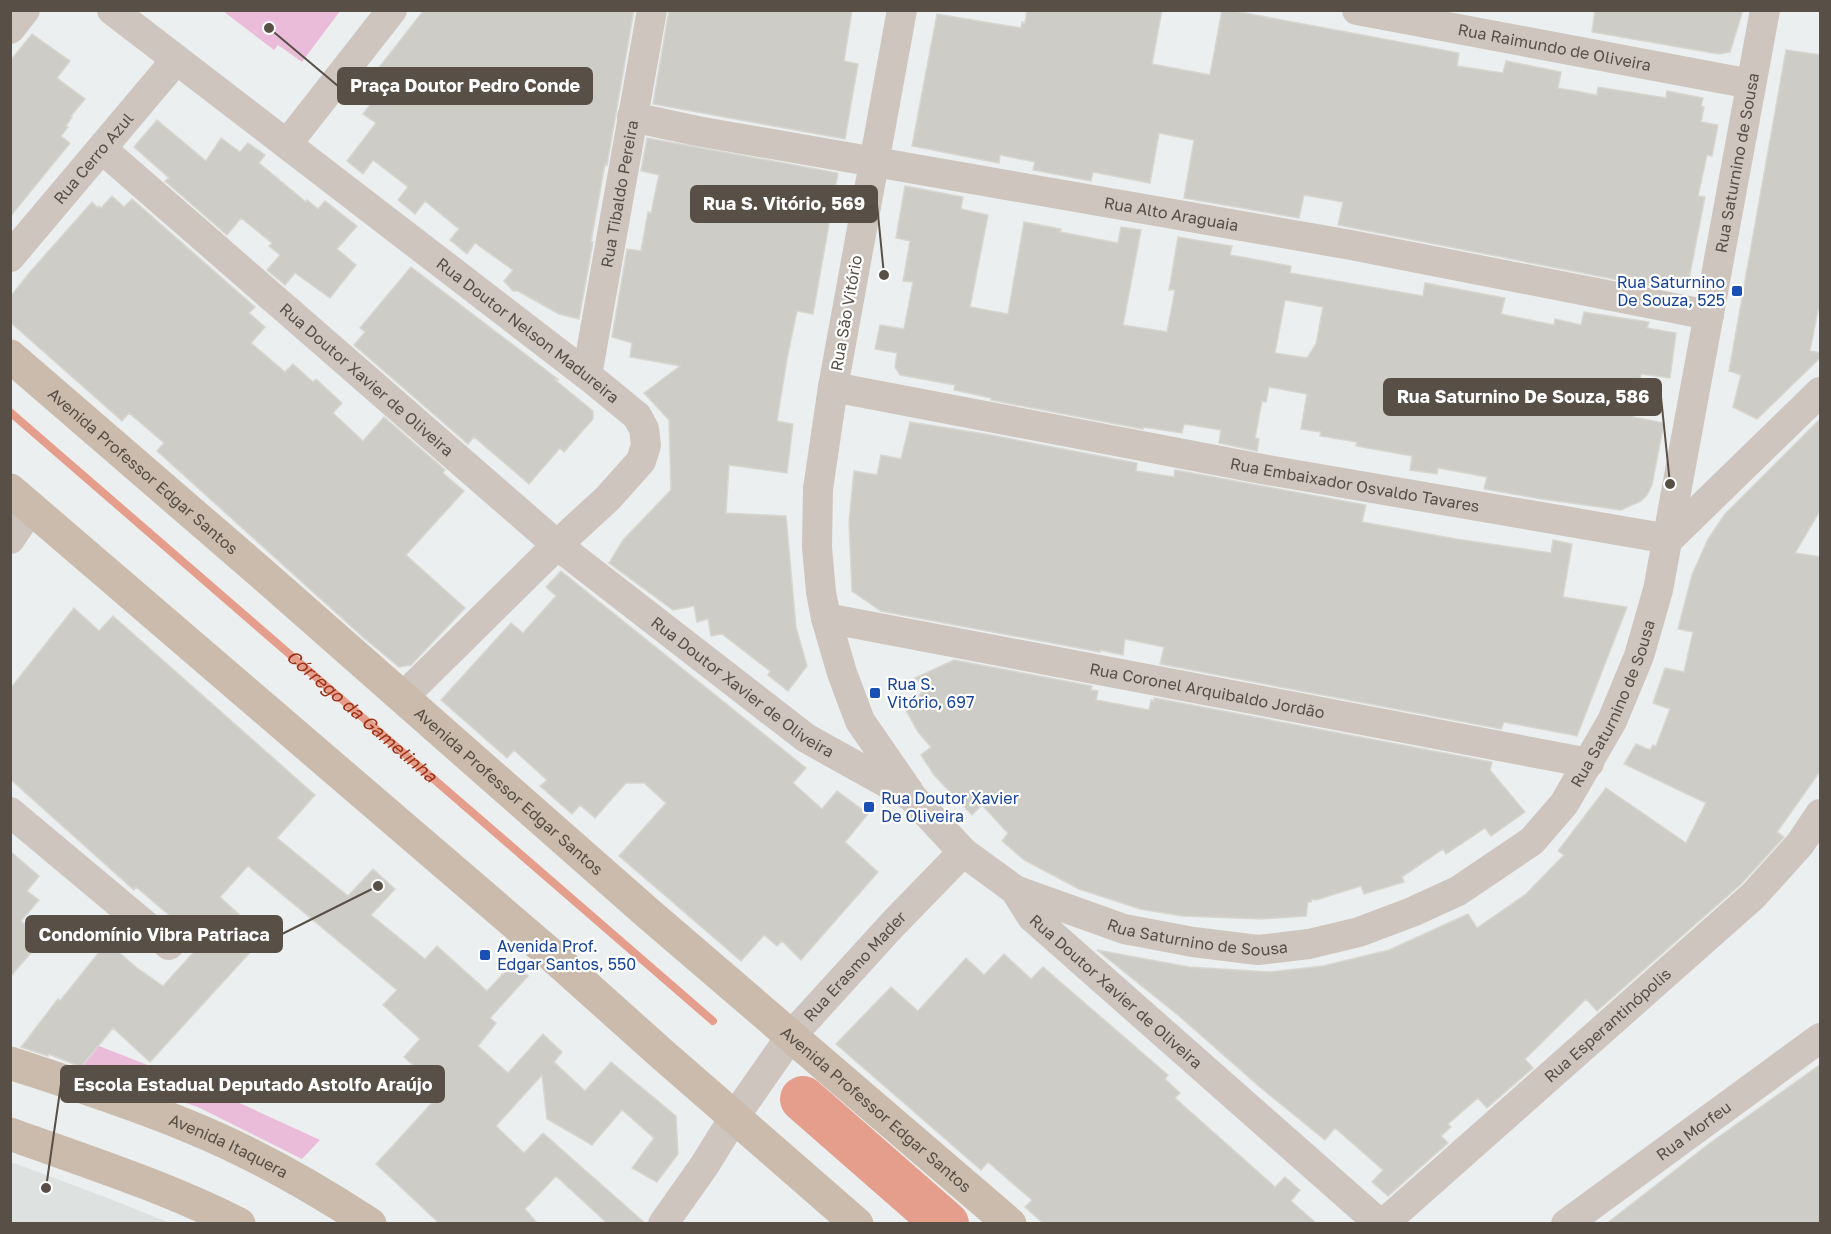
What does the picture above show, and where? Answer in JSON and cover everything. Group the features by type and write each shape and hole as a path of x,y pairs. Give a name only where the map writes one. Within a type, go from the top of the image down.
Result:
{"main road":[{"name":"Avenida Professor Edgar Santos","path":"10,356 1010,1224"},
{"path":"21,499 549,952 857,1224"},
{"name":"Avenida Itaquera","path":"10,1063 189,1126 269,1164 370,1224"},
{"path":"10,1134 128,1176 206,1207 239,1224"}],"street":[{"path":"10,29 25,10"},
{"name":"Rua Doutor Nelson Madureira","path":"112,10 587,375 637,416 644,429 646,446 641,461 615,491 557,544 402,698"},
{"path":"287,144 392,10"},
{"name":"Rua Tibaldo Pereira","path":"587,375 651,10"},
{"name":"Rua São Vitório","path":"826,618 817,547 818,489 833,387 902,10"},
{"name":"Rua Raimundo de Oliveira","path":"1357,10 1751,84"},
{"name":"Rua Saturnino de Sousa","path":"1015,890 1121,928 1193,942 1258,950 1309,944 1359,932 1412,912 1458,891 1533,841 1564,804 1612,721 1639,656 1659,590 1766,10"},
{"name":"Rua Cerro Azul","path":"10,257 176,60"},
{"name":"Rua Alto Araguaia","path":"632,117 697,131 1351,245 1709,315"},
{"name":"Rua Doutor Xavier de Oliveira","path":"102,149 557,544 806,738 912,797 963,852 1015,890 1032,917 1381,1224"},
{"name":"Rua Embaixador Osvaldo Tavares","path":"833,387 1262,469 1669,539"},
{"path":"1669,539 1821,392"},
{"path":"10,539 21,499"},
{"path":"826,618 842,673 860,721 912,797"},
{"name":"Rua Coronel Arquibaldo Jordão","path":"826,618 1589,763"},
{"path":"10,812 169,945"},
{"name":"Rua Esperantinópolis","path":"1381,1224 1753,896 1800,844 1821,814"},
{"name":"Rua Erasmo Mader","path":"663,1224 791,1036 893,924 963,852"},
{"name":"Rua Morfeu","path":"1566,1224 1821,1038"}],"shaded area":[{"path":"223,11 340,11 302,62 278,45 274,50"},
{"path":"99,1046 209,1089 320,1140 302,1159 198,1107 81,1068"},
{"path":"11,1162 105,1197 170,1223 11,1223"}],"building":[{"path":"424,10 634,10 579,319 559,314 518,291 513,291 504,281 513,270 475,243 467,254 450,240 459,229 425,201 415,214 398,200 408,187 373,160 363,174 347,161 376,123 363,114 386,84 373,75"},
{"path":"669,10 852,10 844,61 858,64 845,139 653,104"},
{"path":"1027,10 1162,10 1152,64 1210,75 1222,10 1229,10 1459,53 1457,66 1503,73 1506,61 1561,72 1558,88 1597,95 1598,87 1666,98 1667,91 1703,98 1701,122 1718,125 1712,156 1707,155 1698,196 1705,197 1687,289 1665,289 1338,225 1343,202 1304,195 1299,218 1184,198 1194,140 1159,133 1150,183 1093,172 1091,181 1033,170 1035,162 1000,155 999,163 912,146 937,14 1021,28 1022,22 1025,23"},
{"path":"1595,10 1743,10 1730,52 1719,54 1592,32"},
{"path":"32,34 70,61 57,78 85,99 71,116 66,126 68,127 61,136 70,143 10,217 10,61"},
{"path":"1786,50 1821,55 1821,311 1818,310 1810,351 1821,353 1821,357 1757,419 1733,407 1741,375 1729,371"},
{"path":"157,120 206,161 221,138 240,152 248,143 265,155 259,163 306,202 307,200 318,209 325,201 357,226 337,249 356,265 330,298 295,273 285,285 267,270 280,255 269,246 272,243 241,218 227,235 165,181 169,178 134,147"},
{"path":"647,138 838,173 813,314 797,311 787,359 777,421 793,424 787,473 729,465 726,513 786,516 796,627 807,666 788,691 768,675 770,671 722,634 711,636 708,619 697,622 694,606 673,610 609,563 623,540 671,490 669,420 644,393 680,366 630,357 632,343 612,337 627,249 641,251 648,212 651,213 659,175 641,171"},
{"path":"905,186 963,197 961,209 988,215 970,307 1008,314 1024,222 1061,229 1060,232 1118,243 1121,227 1141,230 1123,325 1167,332 1175,290 1169,290 1178,237 1232,246 1230,255 1291,266 1290,273 1423,296 1425,283 1505,298 1501,314 1554,325 1555,319 1581,325 1584,312 1649,322 1647,328 1676,333 1670,378 1641,374 1633,417 1664,423 1652,485 1641,501 1621,510 1484,489 1487,477 1438,468 1437,474 1410,470 1412,456 1356,446 1357,442 1320,436 1321,432 1301,429 1307,394 1269,387 1266,402 1262,401 1255,438 1259,439 1257,451 1219,443 1221,430 1184,424 1182,433 1143,427 1143,429 991,400 991,398 954,390 955,385 900,375 895,367 897,353 875,349 880,325 904,329 913,282 903,281 910,241 896,238","holes":["1285,300 1323,307 1316,344 1307,358 1275,353"]},
{"path":"112,196 124,207 132,199 255,307 249,313 265,327 251,343 285,372 293,364 313,382 316,379 342,403 333,413 363,441 384,417 445,470 443,473 464,491 406,555 465,608 411,665 399,667 364,638 157,451 164,443 129,413 122,421 10,322 10,297 30,272 92,202 101,208"},
{"path":"411,267 559,380 554,379 593,411 593,419 564,452 560,448 529,484 474,437 468,444 354,345 365,332 360,328"},
{"path":"1821,418 1821,509 1795,553 1821,557 1821,770 1777,832 1784,837 1741,884 1597,1011 1586,999 1525,1059 1533,1068 1487,1108 1478,1098 1448,1124 1451,1127 1441,1136 1448,1143 1388,1196 1372,1182 1383,1170 1335,1128 1325,1140 1097,950 1189,967 1269,972 1323,966 1389,950 1468,914 1477,928 1526,894 1564,855 1558,851 1606,788 1686,843 1706,803 1624,764 1636,744 1650,750 1653,745 1656,746 1670,709 1653,703 1665,668 1684,672 1693,632 1678,629 1692,575 1708,539 1725,514"},
{"path":"910,422 1137,463 1136,471 1174,477 1175,470 1366,505 1362,522 1551,553 1553,540 1572,544 1563,597 1627,607 1577,736 1504,722 1501,729 1160,664 1164,647 1125,639 1123,655 881,611 852,591 849,522 854,471 877,475 881,455 901,459"},
{"path":"561,571 806,768 793,783 822,809 837,791 868,814 845,842 878,872 801,960 782,941 777,946 764,935 741,961 619,856 666,803 644,783 626,783 595,818 580,805 572,814 540,786 547,780 514,750 507,758 441,700 511,623 523,633 556,596 546,587"},
{"path":"74,608 99,631 113,616 315,795 277,838 348,896 373,869 395,889 371,915 425,959 437,946 487,991 513,963 528,976 490,1018 496,1023 478,1046 508,1073 543,1034 562,1052 554,1062 585,1091 611,1062 676,1116 678,1154 657,1182 632,1168 654,1138 622,1110 592,1145 547,1119 542,1075 496,1126 524,1153 543,1133 646,1224 608,1224 556,1176 525,1209 538,1224 440,1224 376,1164 442,1092 404,1057 420,1039 383,1005 397,990 248,866 220,897 264,937 150,1062 113,1028 81,1067 49,1054 48,1056 21,1047 107,942 137,968 163,986 202,943 136,887 134,890 10,779 10,689"},
{"path":"954,660 1092,686 1091,690 1098,691 1096,700 1149,710 1151,700 1154,701 1154,698 1492,762 1490,770 1525,812 1491,836 1485,828 1446,854 1443,849 1402,877 1404,882 1364,894 1361,886 1316,900 1312,899 1308,902 1306,916 1261,919 1182,916 1140,909 1079,889 1024,860 1002,841 1008,833 982,805 972,815 934,775 921,755 931,747 918,732 906,710 926,687 915,678"},
{"path":"10,851 39,876 27,891 39,900 21,921 42,940 10,977"},
{"path":"1004,954 1031,979 1043,967 1168,1075 1165,1079 1180,1093 1175,1098 1275,1187 1285,1177 1300,1190 1291,1201 1317,1224 1044,1224 1025,1207 1032,1200 988,1162 981,1170 836,1044 891,987 918,1011 966,958 984,975"},
{"path":"1821,1064 1821,1224 1606,1224 1710,1143"}],"waterway":[{"name":"Córrego da Gamelinha","path":"10,412 713,1021"},
{"name":"Córrego da Gamelinha","path":"803,1099 946,1224"}],"place":[{"name":"Praça Doutor Pedro Conde","path":"269,28"},
{"name":"Rua S. Vitório, 569","path":"884,275"},
{"name":"Rua Saturnino De Souza, 525","path":"1737,291"},
{"name":"Rua Saturnino De Souza, 586","path":"1670,484"},
{"name":"Rua S. Vitório, 697","path":"875,693"},
{"name":"Rua Doutor Xavier De Oliveira","path":"869,807"},
{"name":"Condomínio Vibra Patriaca","path":"378,886"},
{"name":"Avenida Prof. Edgar Santos, 550","path":"485,955"},
{"name":"Escola Estadual Deputado Astolfo Araújo","path":"46,1188"}]}
